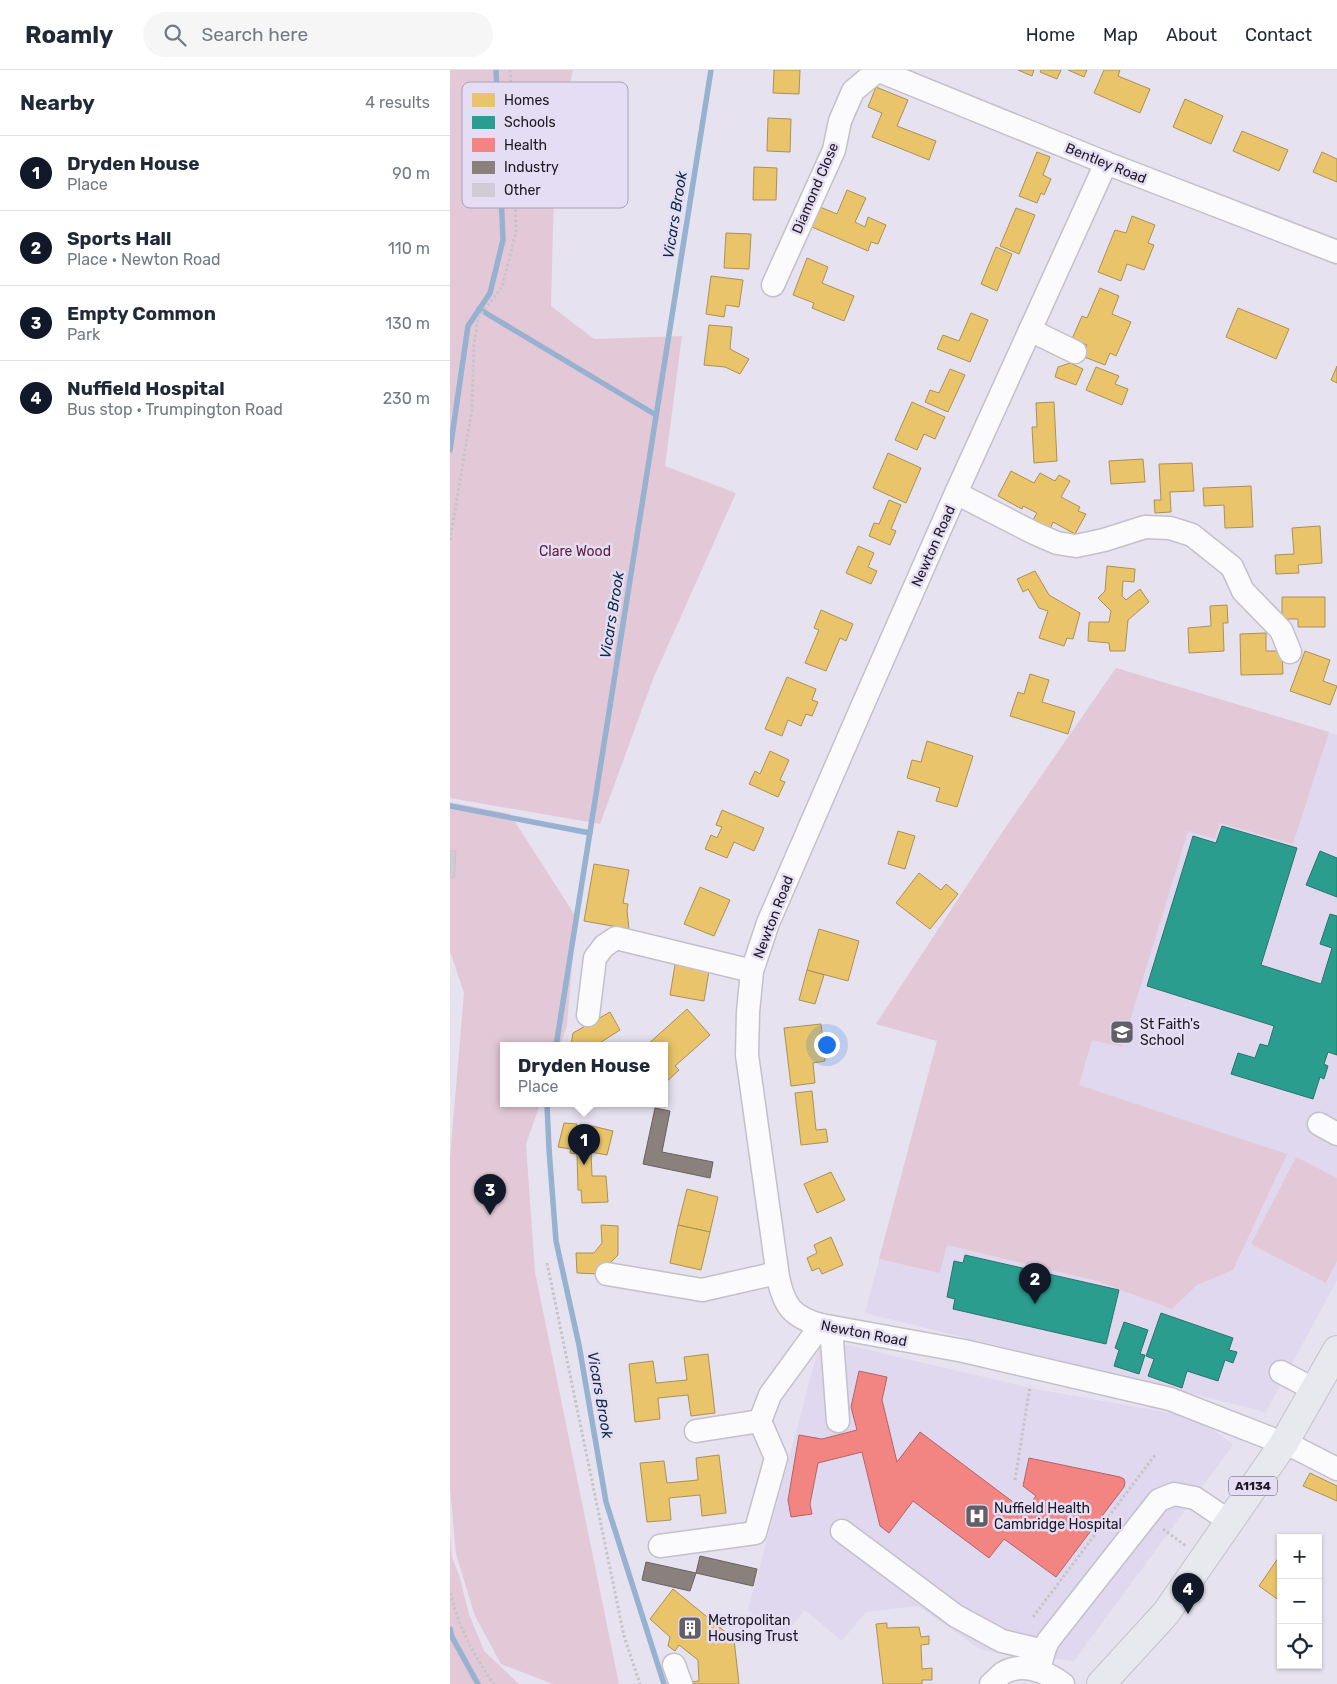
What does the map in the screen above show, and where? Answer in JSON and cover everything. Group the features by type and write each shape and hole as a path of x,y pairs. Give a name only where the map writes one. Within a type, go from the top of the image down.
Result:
{"main road":[{"name":"A1134","path":"1101,1684 1158,1623 1284,1443 1337,1350"}],"street":[{"name":"Bentley Road","path":"877,70 1106,163 1337,252"},
{"name":"Diamond Close","path":"773,285 834,150 840,121 853,91 877,70"},
{"name":"Newton Road","path":"1106,163 956,493 768,922 752,971 748,1012 747,1055 781,1291 787,1305 800,1318 826,1326 964,1351 1170,1399 1284,1443 1337,1469"},
{"path":"1030,330 1075,352"},
{"path":"956,493 1034,533 1056,542 1076,546 1104,540 1145,527 1170,528 1192,535 1232,567 1242,591 1281,630 1290,652"},
{"path":"588,1016 595,958 604,946 616,938 752,971"},
{"path":"607,1274 702,1290 778,1273"},
{"path":"826,1326 838,1421"},
{"path":"660,1546 755,1534 776,1458 760,1421 770,1395 826,1326"},
{"path":"1281,1372 1315,1390"},
{"path":"696,1431 760,1421"},
{"path":"991,1684 1004,1673 1041,1660 1048,1641 1159,1500 1174,1494 1195,1498 1229,1520"},
{"path":"842,1531 956,1616 1041,1660 1063,1684"}],"path":[{"path":"450,540 472,409 474,345 478,318 502,287 516,232 516,208"},
{"path":"547,1263 624,1636 640,1684"},
{"path":"1015,1480 1033,1367"},
{"path":"1033,1617 1155,1455"},
{"path":"450,1593 461,1628 478,1662 494,1684"}],"shaded area":[{"name":"St Faith's School","path":"1116,668 1337,735 1337,1280 1266,1412 865,1313 937,1041 876,1024 999,837"},
{"name":"Nuffield Health Cambridge Hospital","path":"821,1339 1035,1389 1198,1418 1233,1445 1074,1661 981,1650 918,1606 866,1612 842,1641 805,1610 782,1637 748,1610"}],"green space":[{"name":"Clare Wood","path":"450,70 573,70 570,82 462,82 462,208 554,208 551,306 594,339 682,336 665,466 736,493 653,679 600,824 450,798"},
{"path":"1116,668 1329,732 1293,844 1220,823 1215,839 1188,831 1122,1047 1092,1040 1079,1085 1287,1154 1233,1270 1197,1285 1172,1309 1097,1281 947,1245 940,1273 879,1259 937,1041 876,1024 999,837"},
{"path":"450,802 510,814 576,917 567,1025 561,1042 500,1042 500,1107 539,1107 526,1144 535,1272 619,1684 553,1684 501,1664 475,1616 456,1554 450,1488 450,1158 464,993 450,951"},
{"path":"1296,1157 1337,1178 1337,1261 1326,1283 1251,1244"},
{"path":"450,1536 452,1557 459,1575 469,1614 484,1651 519,1684 450,1684"}],"building: Homes":[{"path":"774,70 800,70 799,94 773,93"},
{"path":"1018,70 1034,70 1032,76"},
{"path":"1041,70 1061,70 1057,79 1040,72"},
{"path":"1068,70 1087,70 1084,77"},
{"path":"1104,70 1120,70 1118,76 1150,89 1140,113 1094,93"},
{"path":"876,87 908,100 897,126 936,141 929,160 872,137 882,113 868,107"},
{"path":"1185,99 1223,116 1211,144 1173,127"},
{"path":"768,118 791,119 790,152 767,151"},
{"path":"1242,131 1288,150 1279,171 1233,151"},
{"path":"1037,152 1050,157 1043,175 1051,179 1044,195 1041,193 1037,203 1019,196"},
{"path":"1322,152 1337,159 1337,182 1313,172"},
{"path":"754,167 777,168 776,200 753,200"},
{"path":"847,190 866,198 855,222 865,227 868,217 886,225 878,244 871,242 868,251 812,227 820,207 837,214"},
{"path":"1016,208 1035,215 1019,254 1000,246"},
{"path":"1132,216 1155,225 1148,243 1154,245 1144,270 1127,264 1121,281 1098,272 1115,230 1126,233"},
{"path":"726,233 751,234 749,269 724,268"},
{"path":"996,247 1012,254 997,291 981,284"},
{"path":"807,258 828,267 822,283 854,296 844,321 812,308 814,303 793,295"},
{"path":"711,276 743,280 739,307 726,305 724,317 706,314"},
{"path":"1100,288 1119,296 1112,314 1131,322 1116,356 1110,353 1105,365 1082,356 1087,345 1072,339 1082,316 1087,318"},
{"path":"1238,308 1289,329 1276,359 1226,337"},
{"path":"971,313 988,320 970,362 937,349 943,335 959,341"},
{"path":"709,325 732,327 730,349 749,359 740,374 725,367 704,365"},
{"path":"1070,363 1083,369 1076,385 1055,377 1058,367"},
{"path":"1337,366 1337,383 1331,380"},
{"path":"1096,367 1119,376 1115,384 1128,389 1122,405 1086,390"},
{"path":"950,369 965,375 948,412 925,402 930,390 939,393"},
{"path":"912,402 945,417 935,439 924,434 917,450 895,440"},
{"path":"1054,402 1057,461 1034,463 1032,427 1037,427 1036,403"},
{"path":"888,453 921,468 906,503 873,488"},
{"path":"1143,459 1145,482 1111,484 1109,461"},
{"path":"1192,463 1194,491 1170,492 1171,512 1155,513 1154,500 1161,500 1159,464"},
{"path":"1011,471 1034,483 1040,473 1055,481 1059,475 1070,481 1061,497 1080,507 1078,511 1086,514 1075,534 1053,522 1050,529 1033,520 1037,513 1023,506 1022,509 998,496"},
{"path":"1251,486 1253,527 1225,528 1224,505 1204,506 1203,488"},
{"path":"889,500 901,505 891,529 896,531 890,545 869,536 874,523 879,524"},
{"path":"1320,526 1322,563 1298,565 1299,573 1276,574 1275,555 1294,554 1292,528"},
{"path":"858,546 874,553 868,567 877,571 871,584 846,573"},
{"path":"1107,566 1135,569 1134,582 1123,581 1122,596 1126,600 1140,589 1149,602 1128,620 1125,651 1110,651 1109,643 1088,641 1089,622 1109,622 1111,611 1098,598 1105,591"},
{"path":"1035,571 1049,595 1080,613 1073,639 1067,638 1064,646 1039,638 1048,611 1039,608 1028,589 1023,592 1017,579"},
{"path":"1282,597 1325,597 1325,627 1298,627 1298,619 1282,619"},
{"path":"1227,605 1228,623 1223,623 1224,651 1189,653 1188,628 1211,626 1210,606"},
{"path":"821,610 853,624 846,641 840,638 826,671 805,663 819,630 814,628"},
{"path":"1266,633 1266,651 1282,651 1283,674 1241,675 1240,634"},
{"path":"1305,651 1330,660 1323,681 1337,686 1330,705 1290,691"},
{"path":"1030,674 1049,680 1042,702 1075,712 1068,734 1010,716 1018,692 1024,694"},
{"path":"787,677 816,689 812,700 818,702 812,716 806,714 801,726 788,720 782,736 765,729"},
{"path":"927,741 973,756 957,807 936,801 940,788 907,778 912,760 921,762"},
{"path":"770,751 789,760 780,780 785,782 778,797 749,784 755,771 760,774"},
{"path":"722,810 764,828 754,851 734,842 727,858 705,849 711,835 717,838 722,827 716,825"},
{"path":"898,831 915,836 905,869 888,864"},
{"path":"594,864 629,870 623,903 628,904 629,929 584,921"},
{"path":"919,873 941,890 946,884 958,894 930,929 896,903"},
{"path":"700,887 730,900 714,936 684,924"},
{"path":"819,929 859,941 848,981 807,970"},
{"path":"676,959 710,965 704,1001 670,995"},
{"path":"807,970 824,975 815,1004 799,1000"},
{"path":"687,1009 710,1035 675,1066 679,1070 668,1080 668,1042 650,1042"},
{"path":"610,1012 620,1030 601,1042 572,1042 573,1033"},
{"path":"821,1024 825,1061 813,1063 815,1083 791,1086 784,1028"},
{"path":"812,1091 816,1130 826,1129 828,1142 801,1145 795,1093"},
{"path":"564,1123 577,1124 576,1128 586,1131 588,1125 613,1131 607,1155 591,1152 592,1176 606,1176 608,1202 582,1203 581,1190 578,1190 577,1154 570,1153 571,1149 558,1147"},
{"path":"831,1172 845,1200 817,1213 804,1184"},
{"path":"687,1189 718,1197 710,1232 678,1225"},
{"path":"601,1225 618,1226 618,1255 599,1274 577,1273 576,1253 594,1253 602,1243"},
{"path":"678,1225 710,1232 701,1270 670,1263"},
{"path":"831,1237 843,1265 822,1274 819,1268 812,1271 807,1258 817,1253 814,1245"},
{"path":"708,1354 715,1413 691,1416 688,1395 658,1398 660,1419 635,1422 629,1364 653,1361 656,1383 687,1380 684,1357"},
{"path":"719,1455 726,1513 702,1516 700,1495 669,1498 671,1520 647,1522 640,1463 664,1461 667,1483 698,1480 696,1458"},
{"path":"1310,1473 1337,1486 1337,1501 1303,1486"},
{"path":"1277,1560 1277,1599 1259,1586"},
{"name":"Metropolitan Housing Trust","path":"673,1589 734,1639 739,1684 689,1684 689,1682 699,1681 698,1660 679,1645 675,1651 668,1646 670,1637 650,1619"},
{"path":"887,1623 887,1628 919,1627 921,1637 929,1636 929,1644 921,1645 922,1669 932,1668 932,1680 922,1680 922,1684 883,1684 876,1624"}],"building: Schools":[{"path":"1222,826 1297,848 1261,965 1321,984 1332,948 1320,944 1330,914 1337,916 1337,1055 1328,1052 1324,1064 1328,1066 1324,1079 1320,1077 1313,1099 1231,1074 1238,1053 1255,1058 1260,1044 1268,1046 1274,1026 1147,986 1193,836 1216,843"},
{"path":"1320,851 1337,858 1337,897 1306,885"},
{"path":"965,1255 1119,1290 1106,1344 953,1309 955,1299 947,1297 954,1261 963,1263"},
{"path":"1161,1313 1233,1338 1229,1350 1237,1352 1233,1363 1225,1360 1218,1381 1187,1371 1182,1388 1148,1376 1154,1359 1146,1356"},
{"path":"1124,1322 1148,1330 1140,1354 1145,1355 1139,1374 1114,1366 1119,1350 1115,1348"}],"building: Health":[{"path":"859,1371 887,1377 882,1400 897,1462 920,1432 1025,1511 1036,1496 1023,1486 1029,1458 1120,1477 1124,1479 1124,1487 1056,1577 1004,1539 989,1558 913,1501 889,1533 880,1526 862,1452 818,1463 810,1504 812,1514 791,1517 788,1500 799,1435 822,1439 857,1430 851,1407"}],"building: Industry":[{"path":"655,1108 670,1111 662,1152 713,1162 710,1178 643,1164"},
{"path":"700,1556 757,1569 753,1586 696,1573"},
{"path":"646,1562 696,1573 690,1591 642,1580"}],"building: Other":[{"path":"450,851 456,851 454,878 450,878"}],"waterway":[{"path":"496,70 496,82"},
{"name":"Vicars Brook","path":"557,1042 711,70"},
{"path":"450,450 468,326 490,293 503,240 502,208"},
{"path":"479,309 656,415"},
{"path":"450,806 590,833"},
{"name":"Vicars Brook","path":"547,1107 556,1241 579,1345 606,1502 664,1684"},
{"path":"450,1629 452,1637 478,1684"}],"place":[{"name":"St Faith's School","path":"1122,1032"},
{"name":"Dryden House","path":"584,1165"},
{"name":"Empty Common","path":"490,1215"},
{"name":"Sports Hall","path":"1035,1304"},
{"name":"Nuffield Health Cambridge Hospital","path":"977,1516"},
{"name":"Nuffield Hospital","path":"1188,1614"},
{"name":"Metropolitan Housing Trust","path":"690,1628"}]}
